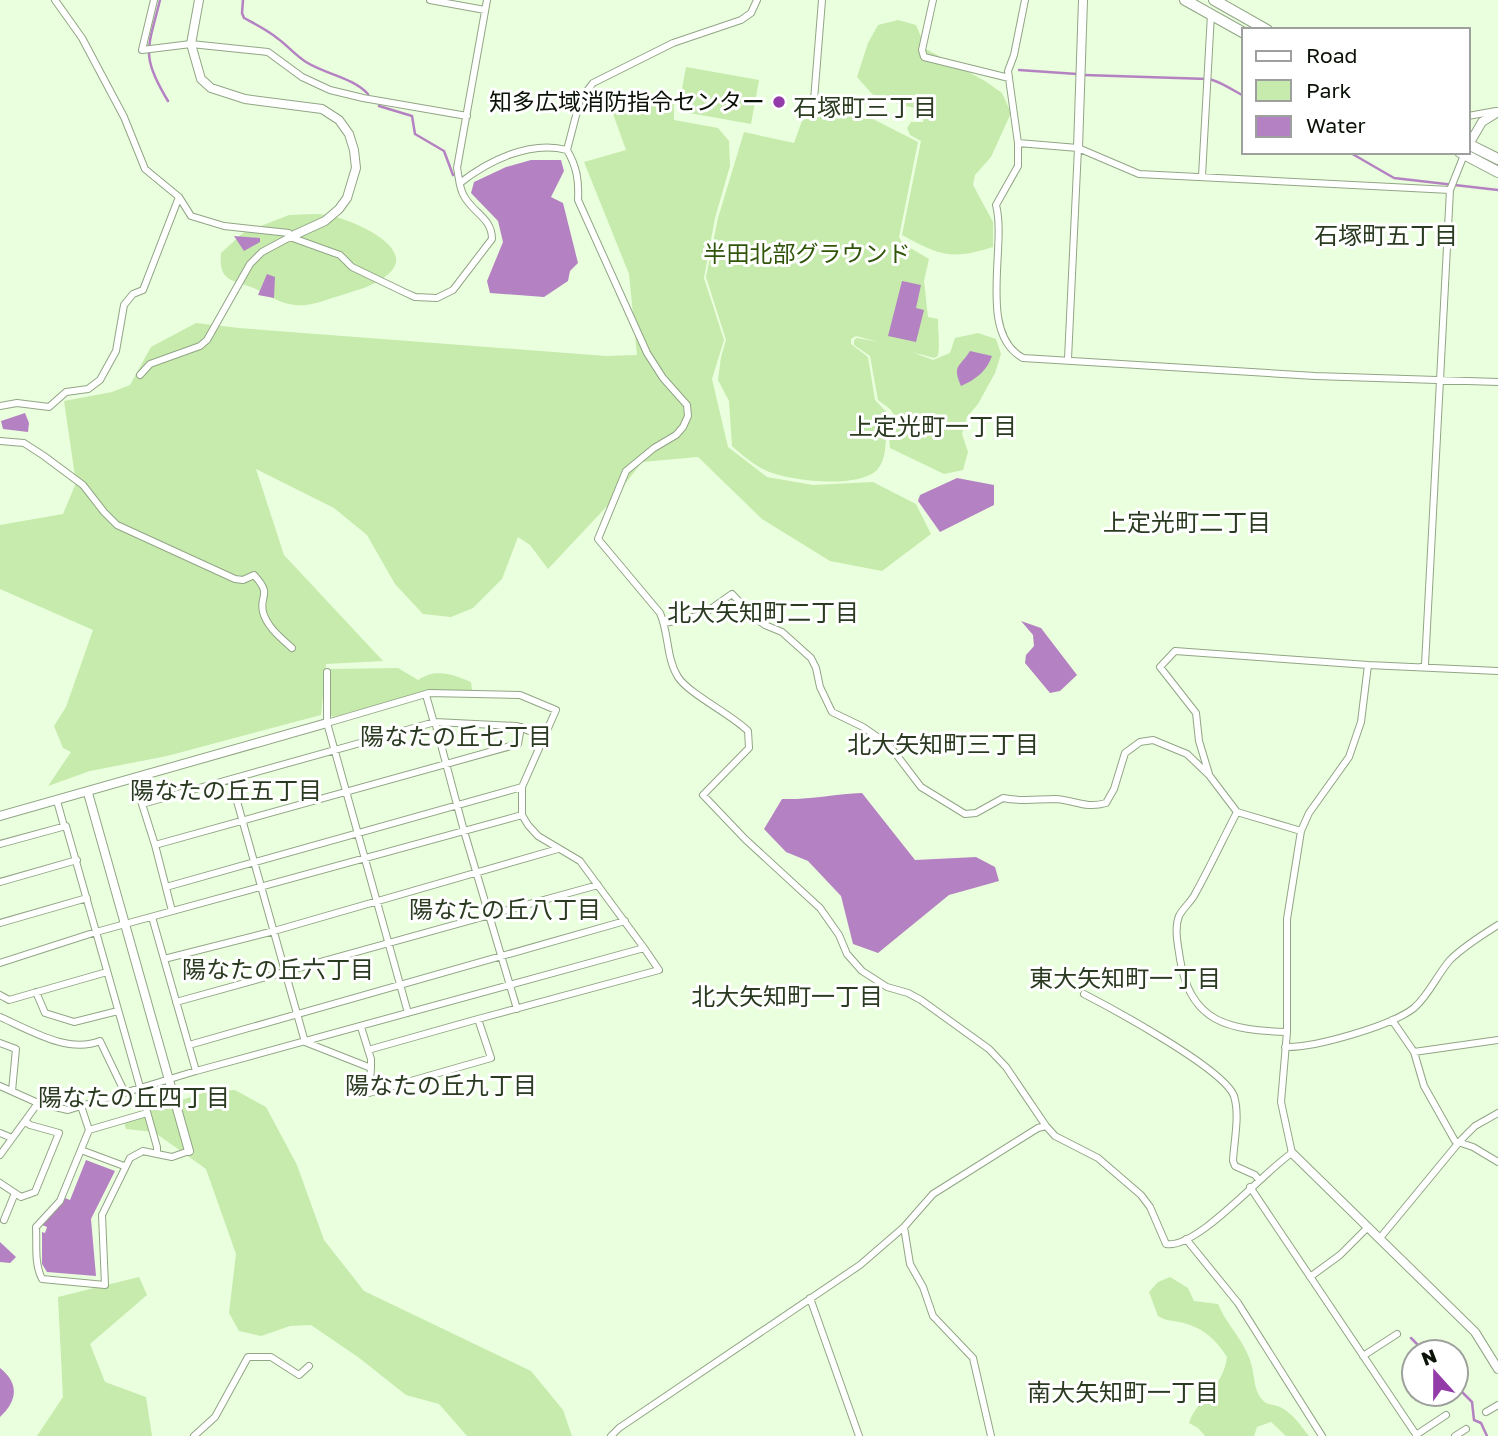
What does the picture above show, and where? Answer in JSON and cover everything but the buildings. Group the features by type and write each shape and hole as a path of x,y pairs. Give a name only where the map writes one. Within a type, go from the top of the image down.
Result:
{"main road":[{"path":"1185,0 1242,32"},
{"path":"1214,0 1263,28"},
{"path":"1470,150 1498,159"},
{"path":"1470,152 1498,172"}],"street":[{"path":"55,0 82,38 124,117 145,169 179,197 191,216 224,226 289,233 290,237 340,255 352,267 415,297 437,298 453,290 492,239 492,229 488,222 465,200 457,167 487,0"},
{"path":"154,0 142,50 191,44 268,52 302,76 330,90 363,99 467,116"},
{"path":"140,375 150,364 200,346 207,340 250,264 262,252 325,221 339,209 347,198 356,168 349,134 339,120 322,110 245,99 211,88 201,79 191,44 199,0"},
{"path":"430,0 485,10"},
{"path":"757,0 751,13 741,20 673,43 593,83 580,100 567,150 579,179 579,200 620,297 663,379 687,405 688,416 676,435 653,448 626,471 598,535 600,543 656,607 664,623 672,665 679,679 748,731 749,748 703,795 745,839 820,908 839,935 847,954 862,971 887,987 921,1000 989,1049 1011,1073 1045,1126 1060,1139 1104,1162 1141,1195 1166,1244 1172,1245 1186,1239 1213,1222 1292,1153"},
{"path":"814,100 822,0"},
{"path":"933,0 922,50 925,57 1009,78"},
{"path":"1026,0 1008,71 1018,143 1018,166 996,205 1000,218 996,282 1000,326 1008,347 1023,358 1315,376 1498,382"},
{"path":"1068,359 1083,0"},
{"path":"1202,176 1211,14"},
{"path":"1470,116 1498,111"},
{"path":"1470,142 1482,122 1498,111"},
{"path":"1018,143 1078,148 1139,174 1450,190"},
{"path":"460,183 475,172 521,151 567,150"},
{"path":"1422,667 1425,665 1450,190 1464,154"},
{"path":"0,406 17,403 49,407 66,392 88,389 100,380 116,351 124,305 133,294 143,290 179,197"},
{"path":"0,441 24,443 44,456 83,485 117,525 235,579 243,580 254,575 262,584 266,595 263,611 275,633 292,648"},
{"path":"664,623 702,615 732,594 755,618 782,632 811,658 820,687 832,712 876,734 889,745 921,787 965,814 976,813 1003,798 1019,802 1068,800 1091,807 1106,803 1115,789 1125,753 1149,740 1187,754 1209,775 1237,812 1301,831"},
{"path":"1209,775 1199,741 1196,713 1160,667 1175,651 1498,671"},
{"path":"1368,665 1364,705 1349,757 1309,813 1301,831 1285,932 1287,1032 1281,1102 1292,1153 1475,1332 1498,1369"},
{"path":"327,672 327,723 333,750 408,1013"},
{"path":"426,695 517,1009"},
{"path":"0,816 426,695 520,695 556,710 522,787 522,815 538,836 580,861 659,970 368,1050"},
{"path":"142,804 435,722 522,727 544,737"},
{"path":"155,845 517,744 522,727"},
{"path":"135,779 172,911"},
{"path":"231,780 305,1042"},
{"path":"166,887 522,787"},
{"path":"81,1106 89,1130 60,1201 36,1227 35,1266 42,1279 105,1285 102,1215 124,1166 136,1153 172,1157 188,1151 88,793"},
{"path":"57,801 87,898 157,1154"},
{"path":"1237,812 1193,897 1180,915 1177,928 1182,971 1192,998 1205,1012 1219,1021 1250,1031 1287,1032"},
{"path":"0,963 96,932 522,815"},
{"path":"0,844 64,826"},
{"path":"164,959 274,931 558,849"},
{"path":"0,882 76,860"},
{"path":"176,1002 598,885"},
{"path":"0,923 87,898"},
{"path":"152,917 196,1071"},
{"path":"189,1045 625,921"},
{"path":"1285,1048 1308,1047 1392,1020 1414,1008 1450,960 1498,925"},
{"path":"0,1086 38,1103 68,1110 196,1071 644,948"},
{"path":"0,995 9,1000 107,972"},
{"path":"36,992 45,1013 74,1022 118,1010"},
{"path":"1084,993 1185,1052 1232,1092 1236,1105 1233,1161 1235,1166 1255,1175 1259,1180"},
{"path":"0,1017 60,1042 88,1046 100,1041 125,1093"},
{"path":"361,1027 371,1059 369,1093 491,1058 478,1019"},
{"path":"1392,1020 1414,1052 1424,1086 1455,1140 1498,1162"},
{"path":"1414,1052 1498,1040"},
{"path":"305,1042 371,1068"},
{"path":"0,1044 16,1049 12,1091"},
{"path":"0,1155 38,1103"},
{"path":"1380,1238 1460,1141 1475,1126 1498,1112"},
{"path":"89,1130 147,1114"},
{"path":"0,1183 21,1197 35,1192 59,1133 26,1122"},
{"path":"611,1436 618,1428 687,1380 870,1258 904,1227 921,1205 944,1186 1045,1126"},
{"path":"0,1133 12,1138"},
{"path":"80,1150 124,1166"},
{"path":"1250,1187 1417,1435 1446,1415"},
{"path":"4,1220 15,1193"},
{"path":"904,1227 910,1264 926,1294 933,1316 973,1357 991,1436"},
{"path":"1310,1277 1340,1255 1368,1227"},
{"path":"1186,1239 1238,1303 1322,1436"},
{"path":"810,1298 859,1436"},
{"path":"1363,1356 1396,1334"},
{"path":"194,1436 215,1418 248,1357 271,1357 299,1375 309,1366"},
{"path":"1486,1412 1498,1405"},
{"path":"1455,1436 1466,1429"}],"green space":[{"path":"898,20 916,25 926,49 1002,93 1011,113 991,157 975,175 973,185 993,222 993,247 967,254 946,254 926,248 902,235 921,141 910,135 907,128 911,122 923,122 925,110 901,105 872,94 857,77 868,43 878,25"},
{"path":"686,67 759,80 751,124 678,111"},
{"path":"607,97 642,98 674,104 674,120 718,128 729,141 730,166 715,218 704,278 724,340 712,379 728,447 767,477 813,485 873,482 916,504 931,534 882,571 830,561 762,519 698,457 642,462 610,503 548,569 530,545 518,537 502,579 473,608 451,617 423,614 395,584 367,535 334,508 256,469 284,555 383,661 326,664 321,715 167,756 90,771 48,786 71,752 63,748 54,726 66,707 93,630 0,589 0,525 63,514 76,483 64,401 112,392 130,385 151,347 196,323 606,356 637,355 629,274 584,162 626,150"},
{"name":"半田北部グラウンド","path":"815,112 871,118 918,142 899,237 902,243 929,259 924,281 928,317 938,319 939,347 938,356 934,358 912,352 933,360 950,353 955,338 978,333 996,339 1001,354 995,373 978,404 967,417 962,434 968,452 963,470 944,474 890,448 889,437 897,419 890,409 878,400 870,356 854,345 857,338 878,342 856,336 851,339 851,344 868,357 875,400 894,420 877,470 855,480 791,478 762,469 732,446 729,401 718,380 726,340 706,277 718,218 744,132 794,143 802,121"},
{"path":"289,215 327,215 365,228 389,245 395,255 395,265 386,276 371,285 307,305 282,302 224,274 221,253 243,233"},
{"path":"398,668 418,680 438,673 457,677 471,682 472,690 430,690 333,717 330,714 330,669"},
{"path":"235,1090 266,1107 297,1165 324,1240 364,1291 531,1371 563,1410 572,1436 467,1436 439,1404 406,1395 358,1357 311,1325 290,1326 261,1336 239,1331 229,1313 236,1254 206,1169 154,1132 126,1129 123,1119 206,1092"},
{"path":"139,1277 147,1295 90,1344 105,1382 146,1397 152,1436 37,1436 63,1397 58,1297"},
{"path":"1170,1277 1188,1288 1194,1301 1218,1304 1246,1350 1259,1395 1266,1403 1280,1407 1290,1414 1309,1436 1286,1436 1271,1422 1257,1427 1254,1436 1205,1436 1189,1423 1198,1406 1221,1377 1227,1357 1218,1344 1201,1330 1158,1316 1149,1292 1158,1282"}],"water":[{"path":"531,160 561,160 564,171 551,197 563,203 578,263 570,271 568,281 544,297 490,293 487,281 503,242 498,221 471,193 474,182 506,167"},
{"path":"234,236 260,238 260,242 244,251"},
{"path":"267,274 275,277 274,298 258,295"},
{"path":"902,281 921,285 916,308 924,310 916,342 888,336"},
{"path":"970,351 992,356 980,374 961,386 957,370"},
{"path":"25,413 29,423 28,432 3,429 1,421"},
{"path":"957,478 994,485 994,505 940,532 918,501 920,495"},
{"path":"1021,621 1041,628 1077,675 1060,691 1050,693 1025,663 1026,655 1034,646 1033,635"},
{"path":"862,793 915,860 976,857 995,867 999,881 949,895 878,953 853,944 841,896 808,861 786,852 764,829 782,799"},
{"path":"86,1160 115,1171 91,1219 96,1276 47,1272 42,1264 42,1232 45,1233 47,1227 42,1225 65,1198 70,1200"},
{"path":"0,1242 16,1257 10,1263 0,1262"},
{"path":"0,1368 11,1380 14,1392 10,1404 0,1417"}],"waterway":[{"path":"160,0 149,52 153,73 168,101"},
{"path":"243,0 244,18 273,35 306,62 355,84 368,94"},
{"path":"1019,70 1077,74"},
{"path":"1084,75 1208,79 1242,95"},
{"path":"379,106 412,116 415,134 444,151 453,175"},
{"path":"1352,154 1394,178 1498,190"},
{"path":"1470,1400 1474,1420 1481,1423 1487,1436"}],"place":[{"name":"知多広域消防指令センター","path":"779,102"}],"district":[{"name":"石塚町三丁目","path":"865,108"},
{"name":"石塚町五丁目","path":"1386,236"},
{"name":"上定光町一丁目","path":"933,427"},
{"name":"上定光町二丁目","path":"1187,523"},
{"name":"北大矢知町二丁目","path":"763,613"},
{"name":"陽なたの丘七丁目","path":"456,737"},
{"name":"北大矢知町三丁目","path":"943,745"},
{"name":"陽なたの丘五丁目","path":"226,791"},
{"name":"陽なたの丘八丁目","path":"505,910"},
{"name":"陽なたの丘六丁目","path":"278,970"},
{"name":"東大矢知町一丁目","path":"1125,979"},
{"name":"北大矢知町一丁目","path":"787,997"},
{"name":"陽なたの丘九丁目","path":"441,1086"},
{"name":"陽なたの丘四丁目","path":"134,1098"},
{"name":"南大矢知町一丁目","path":"1123,1393"}]}
